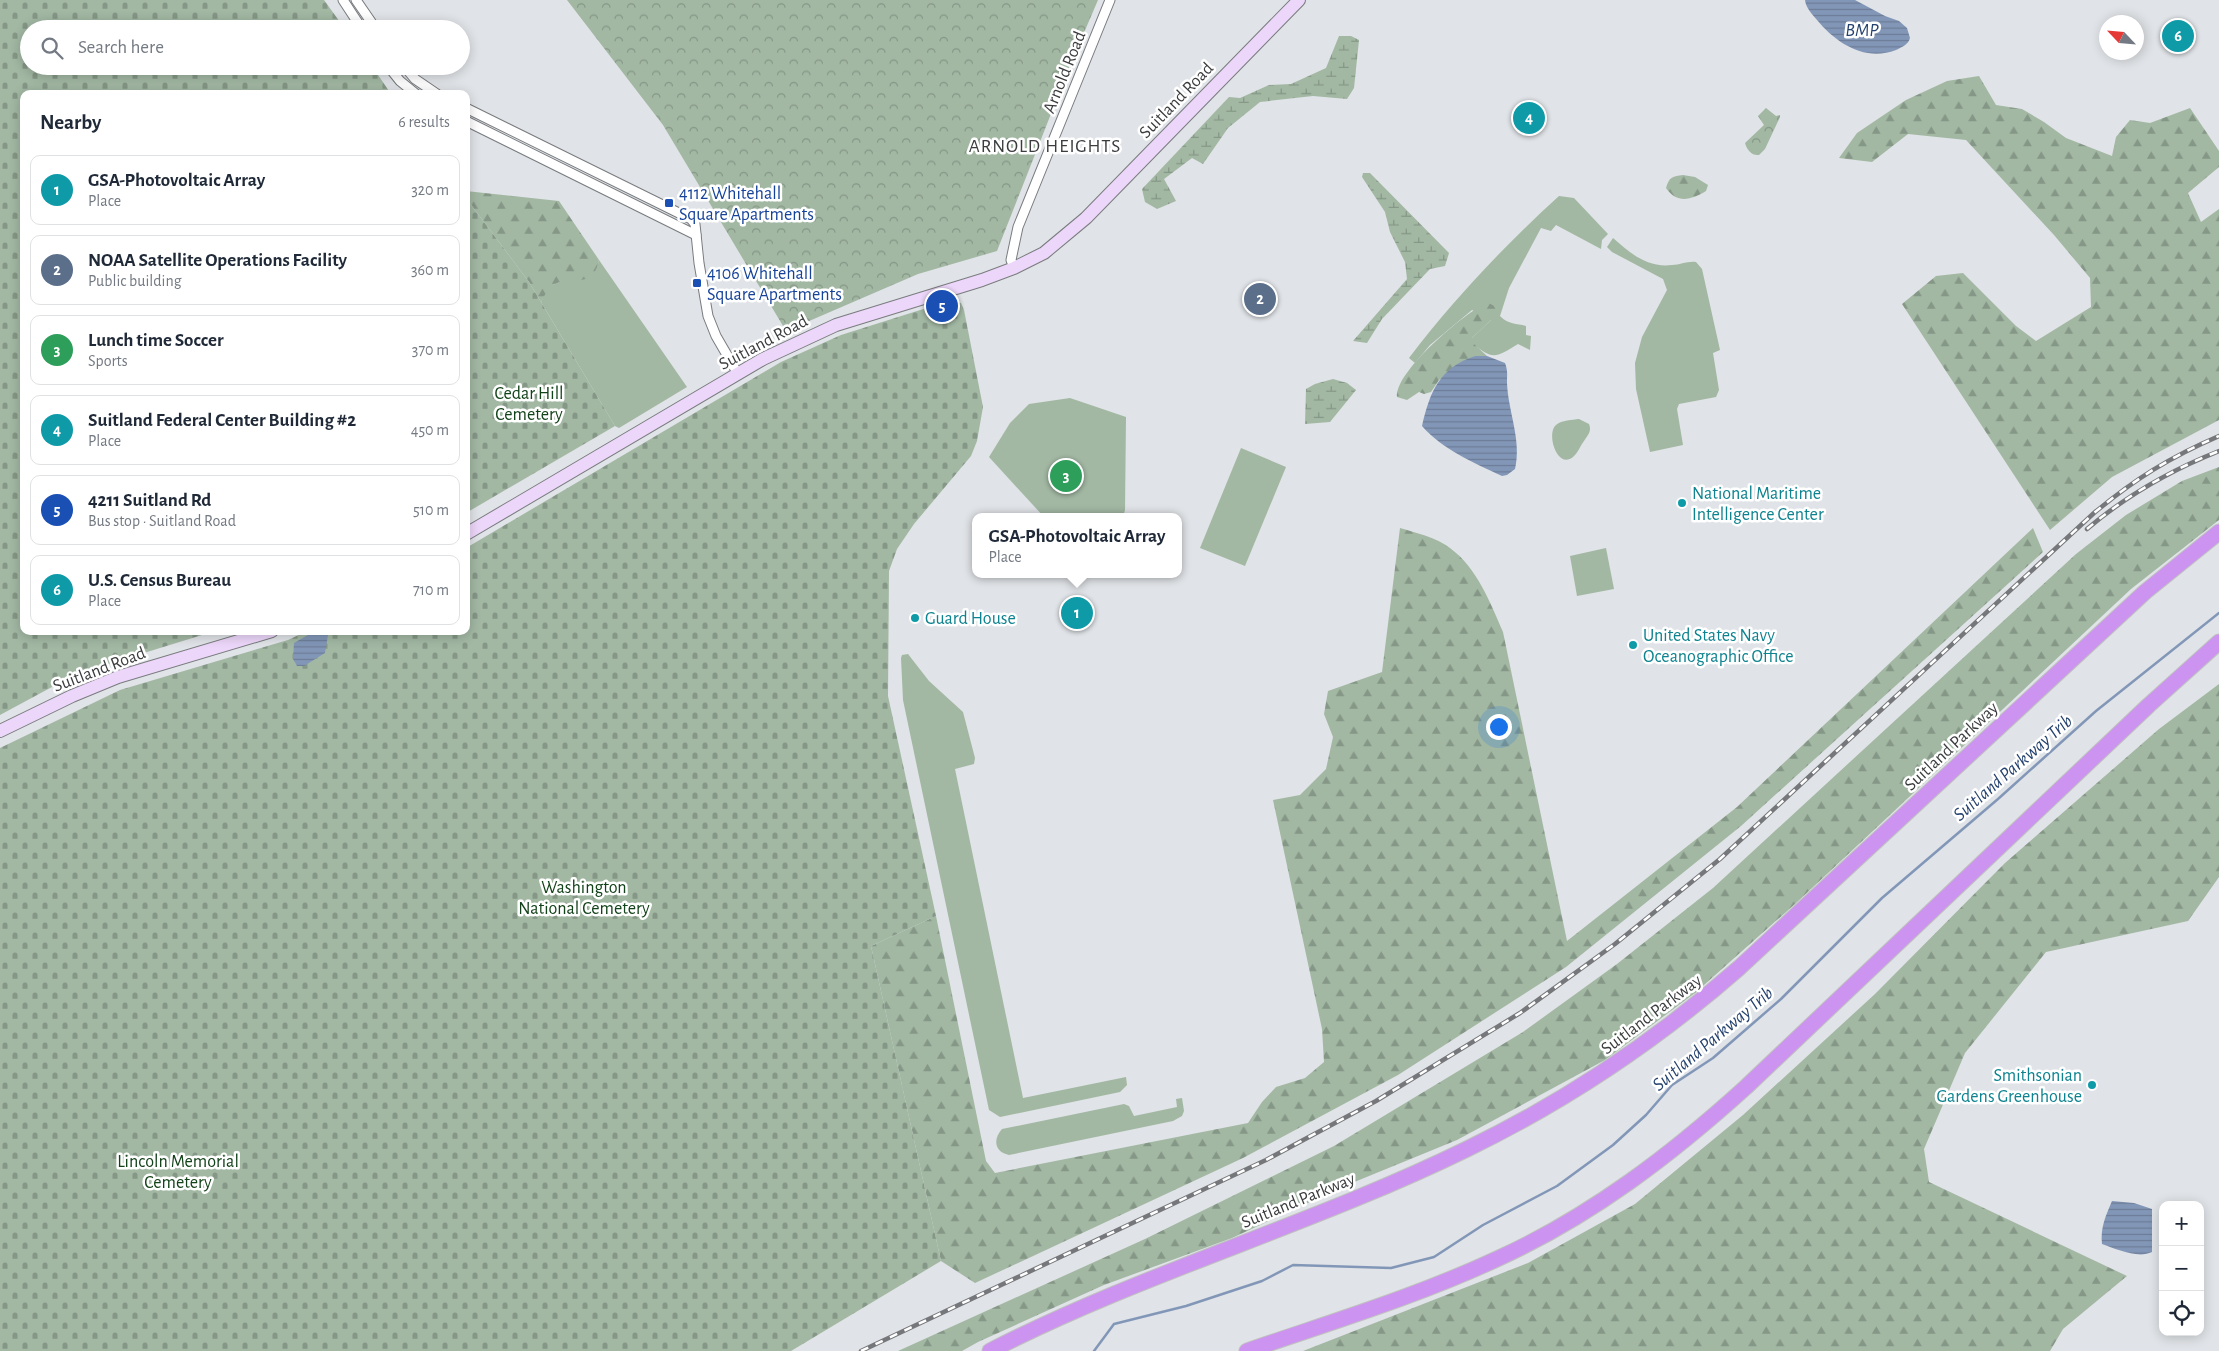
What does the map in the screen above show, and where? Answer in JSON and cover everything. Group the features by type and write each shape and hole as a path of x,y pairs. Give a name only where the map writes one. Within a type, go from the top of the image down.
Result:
{"highway":[{"name":"Suitland Parkway","path":"990,1351 1076,1311 1446,1159 1533,1115 1619,1062 1678,1019 1739,968 2145,592 2219,532"},
{"path":"1247,1351 1383,1304 1499,1258 1588,1210 1650,1168 1701,1127 1746,1087 2149,705 2219,642"}],"main road":[{"name":"Suitland Road","path":"470,532 738,374 794,344 836,325 1014,268 1044,253 1086,218 1299,0"},
{"name":"Suitland Road","path":"0,731 72,696 118,677 259,635"}],"street":[{"path":"342,0 356,20"},
{"path":"356,0 370,20"},
{"name":"Arnold Road","path":"1014,268 1011,260 1018,227 1110,0"},
{"path":"395,75 411,90"},
{"path":"412,75 431,90"},
{"path":"470,110 691,219 695,224 698,263 708,316 716,336 738,374"},
{"path":"470,123 696,235"}],"green space":[{"path":"0,0 324,0 338,20 20,20 20,75 378,75 388,90 20,90 20,635 202,635 76,674 0,715"},
{"path":"567,0 1098,0 1071,63 997,251 918,274 786,331 663,125"},
{"path":"1339,36 1351,36 1359,40 1354,88 1347,99 1313,96 1260,102 1228,128 1203,164 1192,158 1164,179 1176,201 1157,209 1145,202 1142,189 1229,97 1240,98 1269,85 1291,84 1326,68"},
{"path":"1979,76 1996,105 2022,109 2066,138 2112,156 2116,137 2130,120 2150,123 2190,108 2219,151 2219,167 2188,193 2201,222 2219,209 2219,420 2112,477 2050,530 1902,304 1936,276 1963,273 2016,326 2036,341 2091,307 2090,278 2054,235 1966,140 1908,134 1872,162 1839,158 1857,133 1906,100 1947,81"},
{"path":"1766,108 1776,116 1780,115 1780,117 1765,149 1759,155 1754,155 1748,150 1745,143 1764,125 1758,116"},
{"path":"1363,173 1370,173 1449,253 1445,266 1430,269 1382,319 1367,343 1353,341 1407,279 1405,262 1390,232 1385,212 1362,177"},
{"path":"1683,175 1695,177 1708,185 1706,191 1695,197 1684,199 1670,193 1666,188 1669,181 1672,178"},
{"path":"470,191 559,201 599,260 594,273 581,280 568,280 554,285 541,302 529,282 470,203"},
{"path":"1559,196 1574,198 1608,234 1602,240 1601,249 1556,225 1551,231 1541,228 1509,288 1500,316 1510,322 1526,326 1526,335 1531,336 1530,350 1518,344 1494,355 1479,348 1472,343 1472,338 1491,320 1472,310 1430,345 1415,363 1409,358 1480,274"},
{"name":"Cedar Hill Cemetery","path":"470,203 529,282 615,426 470,511"},
{"path":"1613,238 1633,254 1647,262 1675,265 1696,262 1702,269 1720,350 1713,353 1719,390 1716,397 1679,404 1677,409 1683,445 1650,452 1636,389 1635,363 1642,337 1667,290 1663,279 1612,252 1607,247"},
{"path":"599,260 687,387 619,428 615,426 541,302 549,288 597,266"},
{"name":"Washington National Cemetery","path":"952,300 961,303 983,407 977,441 971,456 914,524 897,549 889,571 888,696 936,916 871,946 941,1261 791,1351 0,1351 0,748 120,690 288,640 299,635 470,635 470,546 781,362 841,335"},
{"path":"1487,302 1494,306 1496,310 1491,320 1472,338 1473,343 1487,356 1475,356 1439,380 1431,392 1424,394 1419,392 1407,400 1397,397 1399,386 1407,373 1433,344 1463,318"},
{"path":"1333,379 1347,383 1356,390 1330,422 1305,424 1306,389 1315,384"},
{"path":"1070,398 1126,417 1124,513 1040,513 989,457 1010,423 1029,404"},
{"path":"1579,419 1589,424 1589,433 1573,457 1567,460 1562,459 1555,449 1552,435 1553,429 1561,422"},
{"path":"1241,448 1286,467 1245,566 1200,548"},
{"path":"2219,467 2219,520 2131,589 1795,904 1695,993 1605,1060 1457,1140 1347,1185 1232,1238 1104,1285 962,1351 898,1351 1145,1239 1334,1146 1523,1032 1617,964 1713,888 2076,554 2126,515 2182,481"},
{"path":"1400,528 1439,541 1450,548 1468,565 1482,586 1503,632 1567,941 1737,807 2033,528 2043,552 1741,826 1566,967 1398,1075 1243,1158 975,1283 941,1261 871,946 936,916 986,1161 995,1173 1248,1123 1262,1102 1276,1087 1305,1078 1324,1062 1322,1029 1273,800 1300,795 1326,769 1333,737 1324,714 1328,691 1382,672"},
{"path":"1606,548 1614,589 1577,596 1570,556"},
{"path":"908,654 929,681 963,712 975,758 974,764 955,769 1023,1098 1126,1077 1127,1085 1120,1092 1000,1117 989,1110 903,700 901,658 902,655"},
{"path":"2219,684 2219,877 2188,921 2046,952 1965,1053 1924,1149 1929,1182 2127,1276 2063,1329 2050,1351 1303,1351 1528,1263 1635,1204 1743,1115 1875,994 2005,863 2159,729"},
{"path":"1182,1098 1184,1111 1182,1116 1173,1121 1009,1155 1000,1151 996,1145 997,1137 1002,1129 1124,1104 1129,1106 1134,1116 1177,1107 1176,1099"}],"water":[{"name":"BMP","path":"1805,0 1855,0 1885,16 1899,21 1907,28 1910,38 1903,47 1896,50 1873,54 1862,52 1842,43 1833,36 1810,11"},
{"path":"1475,356 1487,356 1505,363 1506,366 1508,394 1517,448 1515,469 1507,475 1502,476 1459,455 1439,442 1422,426 1429,402 1438,383 1453,367"},
{"path":"308,635 328,635 325,653 304,666 297,666 293,659 294,643"},
{"path":"2112,1201 2134,1203 2152,1209 2152,1252 2134,1254 2102,1244 2103,1227"}],"waterway":[{"name":"Suitland Parkway Trib","path":"1094,1351 1114,1324 1186,1306 1262,1281 1293,1265 1391,1268 1434,1257 1483,1225 1557,1186 1613,1145 1646,1115 1672,1085 1713,1058 1781,999 1882,898 1998,799 2096,711 2219,613"}],"railway":[{"path":"861,1351 1266,1160 1376,1101 1520,1013 1615,944 1720,859 2094,513 2154,470 2185,452 2219,436"},
{"path":"2087,529 2118,505 2150,484 2184,466 2219,451"}],"place":[{"name":"U.S. Census Bureau","path":"2178,36"},
{"name":"Suitland Federal Center Building #2","path":"1529,118"},
{"name":"4112 Whitehall Square Apartments","path":"669,203"},
{"name":"4106 Whitehall Square Apartments","path":"697,283"},
{"name":"NOAA Satellite Operations Facility","path":"1260,299"},
{"name":"4211 Suitland Rd","path":"942,306"},
{"name":"Lunch time Soccer","path":"1066,476"},
{"name":"National Maritime Intelligence Center","path":"1682,503"},
{"name":"GSA-Photovoltaic Array","path":"1077,613"},
{"name":"Guard House","path":"915,618"},
{"name":"United States Navy Oceanographic Office","path":"1633,645"},
{"name":"Smithsonian Gardens Greenhouse","path":"2092,1085"}],"district":[{"name":"ARNOLD HEIGHTS","path":"1045,145"}],"park label":[{"name":"Lincoln Memorial Cemetery","path":"178,1171"}]}
